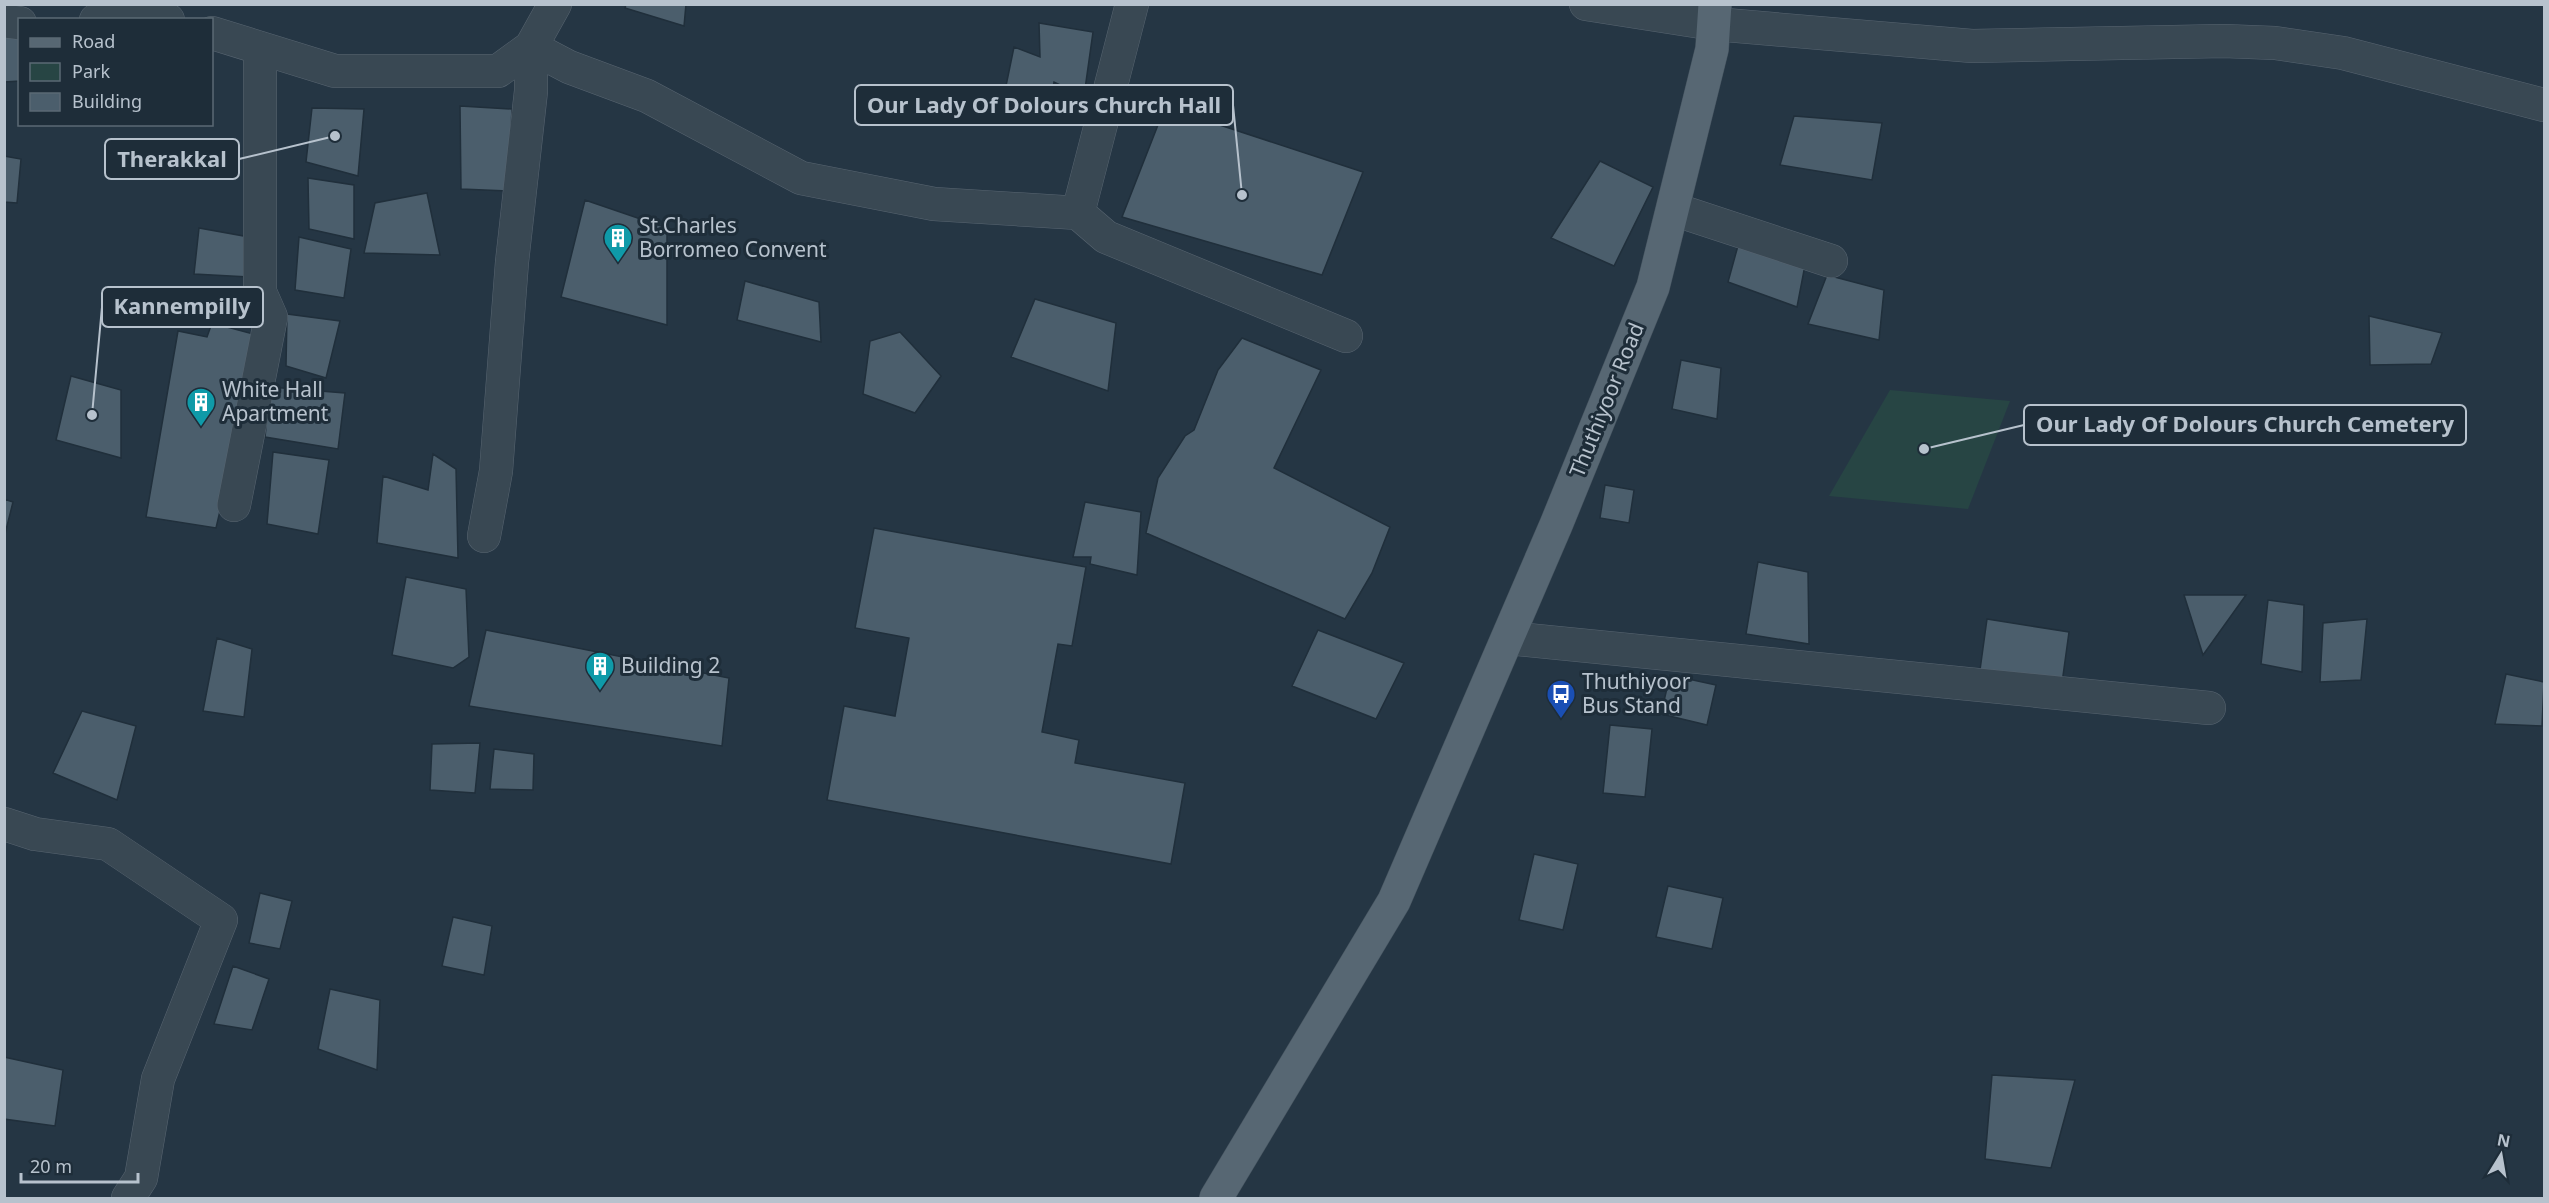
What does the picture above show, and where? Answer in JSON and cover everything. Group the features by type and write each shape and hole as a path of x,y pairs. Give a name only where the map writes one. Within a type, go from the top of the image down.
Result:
{"main road":[{"name":"Thuthiyoor Road","path":"1216,1198 1394,901 1508,638 1653,287 1712,49 1715,14"}],"street":[{"path":"213,33 335,71 498,71 531,46 555,4"},
{"path":"1078,213 1132,4"},
{"path":"1586,4 1715,14 1972,46 2224,41 2275,43 2343,53 2544,105"},
{"path":"114,18 149,14 162,18"},
{"path":"531,46 569,67 647,96 801,178 934,204 1078,213 1106,237 1346,336"},
{"path":"484,536 496,471 512,262 531,91 531,46"},
{"path":"234,505 271,317 260,292 260,48"},
{"path":"1673,209 1831,261"},
{"path":"1508,638 2209,708"},
{"path":"4,824 35,834 108,844 221,920 158,1079 141,1178 128,1198"}],"green space":[{"path":"1890,390 2010,401 1968,509 1829,496"}],"building":[{"path":"626,4 686,4 684,26 625,8"},
{"path":"1039,23 1093,32 1084,96 1054,82 1048,112 1001,110 1014,47 1040,57"},
{"path":"4,36 18,37 18,81 4,82"},
{"path":"460,106 512,109 508,191 461,189"},
{"path":"1165,107 1363,172 1322,275 1122,217"},
{"path":"312,108 364,109 358,176 306,162"},
{"path":"1794,116 1882,123 1872,180 1780,165"},
{"path":"4,156 21,159 17,203 4,202"},
{"path":"1600,161 1653,187 1614,266 1551,238"},
{"path":"308,178 354,185 354,239 309,229"},
{"path":"427,193 440,255 364,253 375,203"},
{"name":"St.Charles Borromeo Convent","path":"585,200 667,228 667,325 561,297"},
{"path":"199,228 249,237 249,277 194,274"},
{"path":"299,237 351,249 344,298 295,290"},
{"path":"1739,242 1806,260 1797,307 1728,282"},
{"path":"1827,275 1884,290 1879,340 1808,324"},
{"path":"745,281 819,302 821,342 737,320"},
{"path":"1035,299 1116,323 1108,391 1011,357"},
{"path":"287,314 340,321 326,378 286,366"},
{"path":"2369,316 2442,333 2431,364 2370,365"},
{"name":"White Hall Apartment","path":"212,323 261,336 216,528 146,517 178,331 207,337"},
{"path":"900,332 941,376 915,413 863,394 870,341"},
{"path":"1242,338 1321,370 1274,468 1390,527 1372,573 1345,619 1146,533 1158,478 1185,436 1194,430 1218,370"},
{"path":"1681,360 1721,368 1717,419 1672,409"},
{"path":"71,376 121,390 121,458 56,440"},
{"path":"270,387 345,393 338,449 265,437"},
{"path":"273,452 329,460 318,534 267,524"},
{"path":"433,454 456,469 458,558 377,543 383,476 428,490"},
{"path":"1605,485 1634,490 1629,523 1600,518"},
{"path":"4,499 13,502 4,538"},
{"path":"1085,502 1141,512 1137,575 1090,564 1091,557 1073,557"},
{"path":"874,528 1086,567 1072,646 1058,644 1042,732 1079,740 1075,763 1185,783 1171,864 827,800 844,706 895,716 909,638 855,628"},
{"path":"1758,562 1808,572 1809,644 1746,634"},
{"path":"406,577 466,589 469,657 453,668 392,655"},
{"path":"2184,595 2246,595 2203,655"},
{"path":"2268,600 2304,605 2302,672 2261,664"},
{"path":"1987,619 2069,632 2062,683 1980,670"},
{"path":"2367,619 2361,680 2320,682 2323,623"},
{"name":"Building 2","path":"486,630 729,678 722,746 469,706"},
{"path":"1318,630 1404,663 1376,719 1292,686"},
{"path":"217,638 252,649 244,717 203,711"},
{"path":"2506,674 2544,682 2542,726 2495,724"},
{"path":"1670,675 1716,685 1707,725 1661,714"},
{"path":"82,711 136,726 117,800 53,773"},
{"path":"1610,725 1652,729 1645,797 1603,793"},
{"path":"480,743 475,793 430,790 432,744"},
{"path":"494,749 534,754 533,790 490,789"},
{"path":"1534,854 1578,864 1563,930 1519,920"},
{"path":"1668,886 1723,898 1712,949 1656,937"},
{"path":"260,893 292,901 280,949 249,943"},
{"path":"453,917 492,926 484,975 442,966"},
{"path":"233,966 269,979 252,1030 214,1024"},
{"path":"330,989 380,1000 377,1070 318,1049"},
{"path":"4,1057 63,1070 55,1126 4,1119"},
{"path":"1992,1075 2075,1080 2051,1168 1985,1159"}],"place":[{"name":"Therakkal","path":"335,136"},
{"name":"Our Lady Of Dolours Church Hall","path":"1242,195"},
{"name":"St.Charles Borromeo Convent","path":"618,264"},
{"name":"Kannempilly","path":"92,415"},
{"name":"White Hall Apartment","path":"201,428"},
{"name":"Our Lady Of Dolours Church Cemetery","path":"1924,449"},
{"name":"Building 2","path":"600,692"},
{"name":"Thuthiyoor Bus Stand","path":"1561,720"}]}
